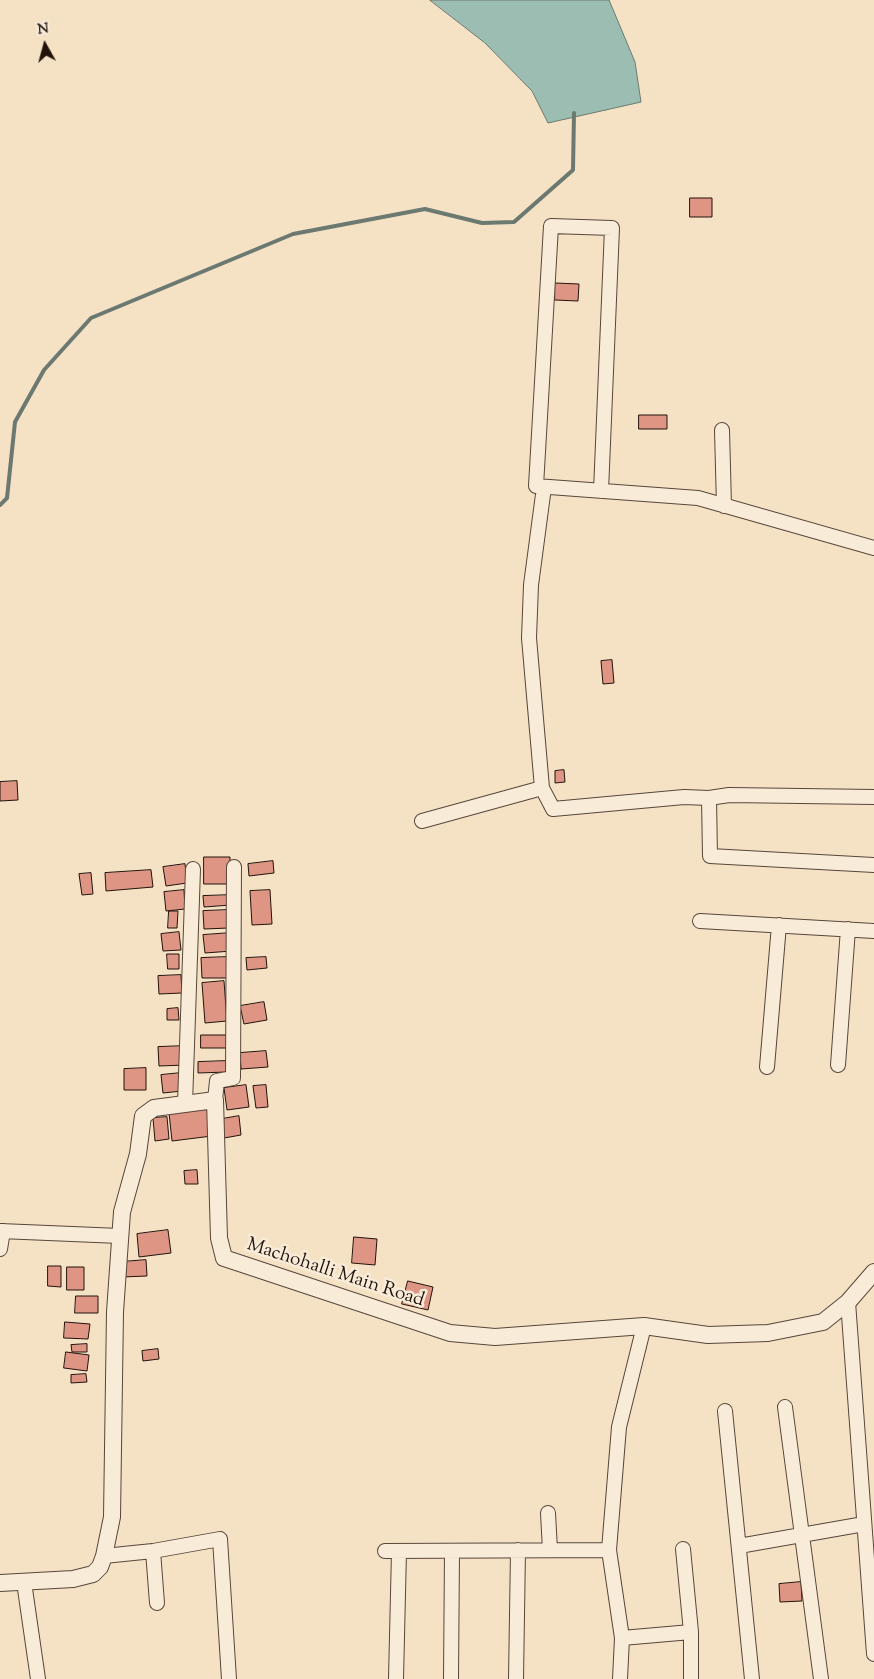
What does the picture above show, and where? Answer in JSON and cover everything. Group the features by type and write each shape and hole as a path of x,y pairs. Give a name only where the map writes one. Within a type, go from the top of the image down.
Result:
{"street":[{"path":"601,491 612,228 551,226 536,486 544,487 698,498 874,548"},
{"path":"722,430 724,506"},
{"path":"544,487 531,585 529,638 542,788 553,809 729,795 874,797"},
{"path":"422,821 542,788"},
{"path":"709,798 710,856 874,866"},
{"path":"0,1583 73,1579 93,1574 100,1567 104,1556 112,1517 115,1312 122,1212 138,1154 143,1116 154,1108 215,1100 217,1081 233,1078 234,867"},
{"path":"185,1104 193,869"},
{"path":"700,921 874,931"},
{"path":"768,1068 779,925"},
{"path":"838,1065 848,929"},
{"name":"Machohalli Main Road","path":"215,1100 219,1230 224,1258 450,1332 496,1337 644,1326 708,1335 768,1333 823,1322 848,1302 874,1272"},
{"path":"0,1249 2,1231 120,1236"},
{"path":"848,1302 874,1654"},
{"path":"620,1679 622,1638 609,1550 619,1427 644,1326"},
{"path":"785,1407 820,1679"},
{"path":"725,1411 752,1679"},
{"path":"548,1513 550,1550"},
{"path":"739,1546 864,1524"},
{"path":"104,1556 153,1551 220,1540 229,1679"},
{"path":"683,1549 691,1632 691,1679"},
{"path":"516,1679 518,1550"},
{"path":"385,1552 609,1550"},
{"path":"153,1551 158,1603"},
{"path":"396,1679 399,1551"},
{"path":"451,1679 452,1551"},
{"path":"24,1582 38,1679"},
{"path":"622,1638 691,1632"}],"water":[{"path":"430,0 609,0 635,62 641,102 548,123 532,91 485,43"}],"building":[{"path":"690,198 712,198 712,217 690,217"},
{"path":"555,283 579,284 578,301 555,300"},
{"path":"639,415 667,415 667,429 639,429"},
{"path":"612,660 614,683 603,684 601,661"},
{"path":"564,770 565,782 555,783 555,771"},
{"path":"17,781 18,800 0,801 0,782"},
{"path":"204,857 230,857 230,884 204,884"},
{"path":"273,861 274,873 249,876 248,864"},
{"path":"185,864 187,883 166,886 163,867"},
{"path":"151,870 153,887 106,891 105,873"},
{"path":"91,873 93,894 82,895 79,874"},
{"path":"184,890 185,909 166,911 164,892"},
{"path":"270,890 272,924 252,925 250,891"},
{"path":"231,895 231,905 204,907 203,896"},
{"path":"228,910 229,928 204,929 203,911"},
{"path":"169,911 178,911 177,928 168,928"},
{"path":"179,932 181,950 163,951 161,934"},
{"path":"230,933 232,951 205,953 203,935"},
{"path":"167,954 179,954 179,969 168,969"},
{"path":"227,957 228,978 202,978 201,958"},
{"path":"266,957 267,968 247,970 246,958"},
{"path":"181,975 182,993 159,994 158,976"},
{"path":"224,981 227,1021 205,1023 202,983"},
{"path":"264,1002 267,1020 244,1024 240,1006"},
{"path":"178,1008 179,1020 167,1020 167,1009"},
{"path":"201,1035 227,1035 227,1048 201,1048"},
{"path":"185,1046 186,1065 159,1066 158,1047"},
{"path":"266,1051 268,1067 241,1069 240,1053"},
{"path":"226,1061 227,1072 198,1073 198,1062"},
{"path":"146,1068 146,1090 124,1090 124,1069"},
{"path":"181,1073 182,1091 163,1093 161,1075"},
{"path":"246,1085 249,1107 227,1110 224,1088"},
{"path":"266,1085 268,1107 256,1108 253,1086"},
{"path":"209,1108 212,1136 172,1141 169,1113"},
{"path":"239,1116 241,1135 224,1138 222,1119"},
{"path":"167,1117 169,1139 155,1141 153,1118"},
{"path":"197,1170 198,1184 185,1184 184,1171"},
{"path":"168,1230 171,1253 139,1257 137,1234"},
{"path":"354,1237 377,1239 375,1265 352,1263"},
{"path":"146,1260 147,1276 122,1277 121,1262"},
{"path":"48,1266 61,1266 61,1287 48,1286"},
{"path":"67,1267 84,1267 84,1290 67,1290"},
{"path":"408,1281 433,1287 428,1310 402,1304"},
{"path":"76,1296 98,1296 98,1313 75,1313"},
{"path":"65,1322 90,1324 88,1339 64,1338"},
{"path":"87,1344 87,1352 72,1352 71,1345"},
{"path":"158,1349 159,1359 143,1361 142,1351"},
{"path":"66,1352 89,1355 87,1371 64,1368"},
{"path":"86,1374 87,1382 71,1383 71,1375"},
{"path":"801,1582 802,1601 780,1602 779,1584"}],"waterway":[{"path":"0,505 7,498 15,422 44,370 91,318 293,234 425,209 482,223 514,222 573,170 574,113"}]}
